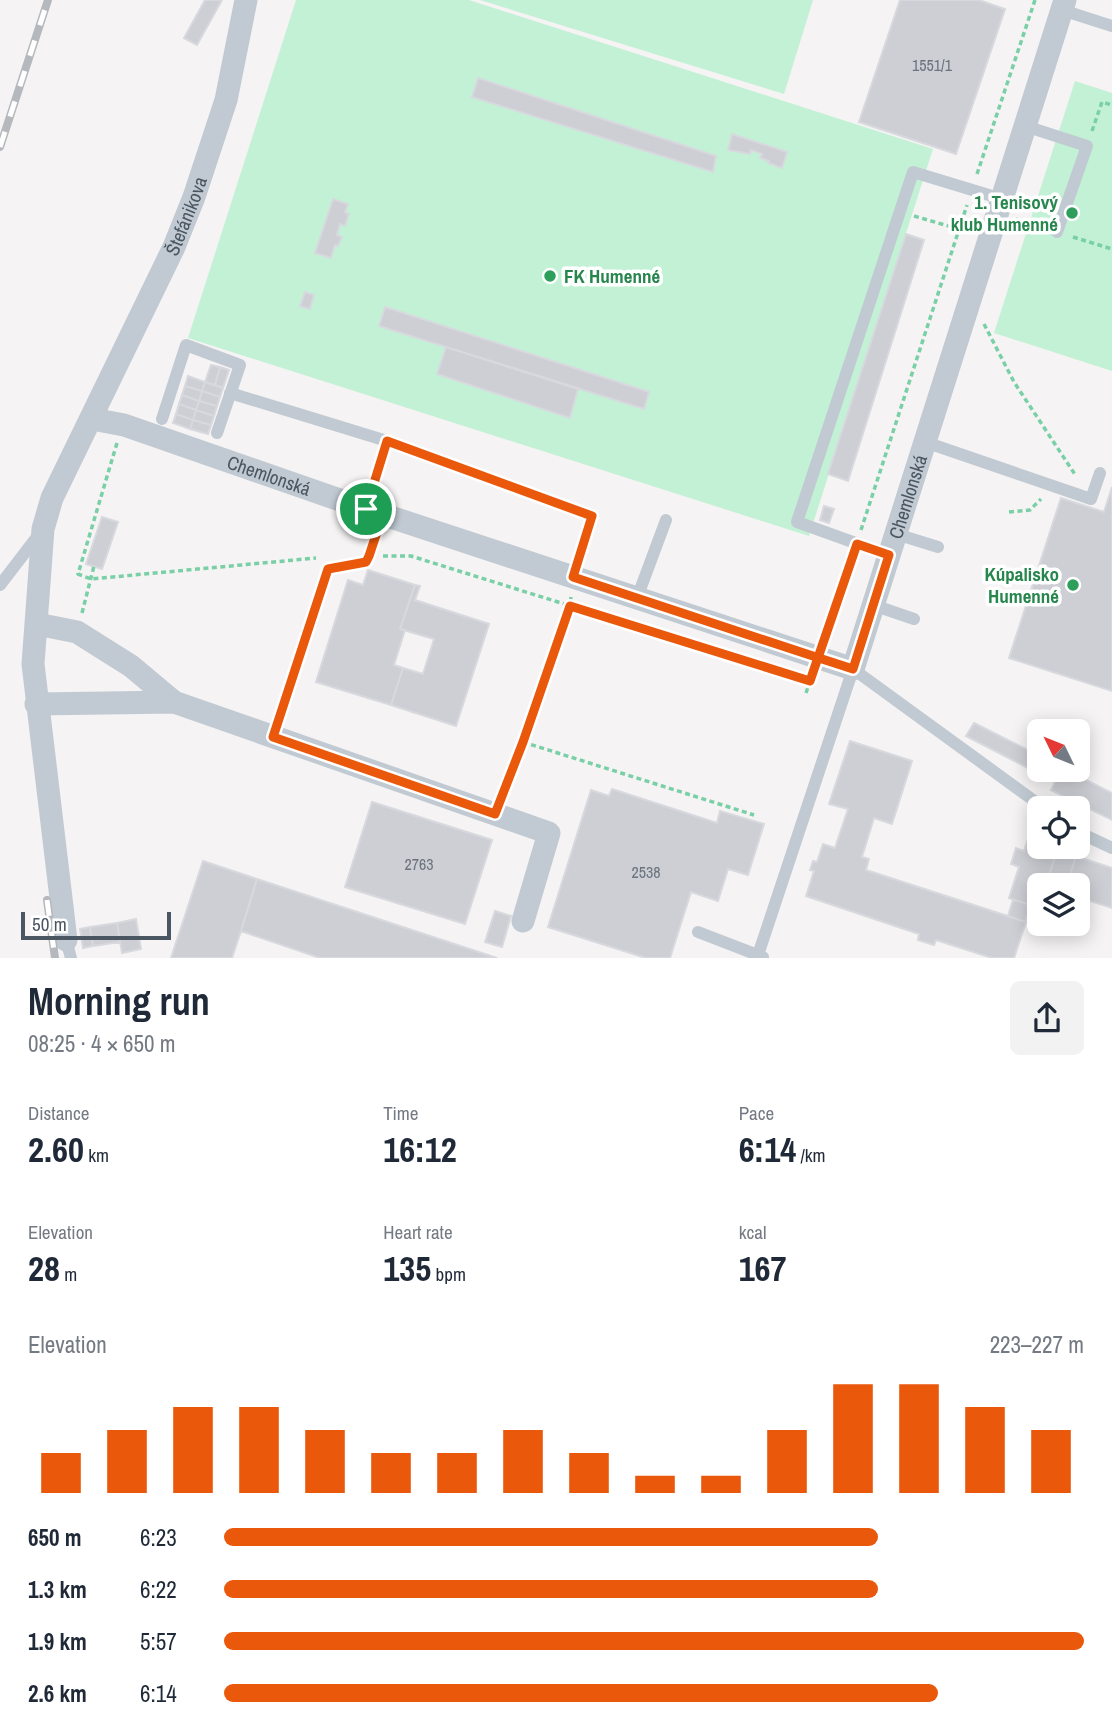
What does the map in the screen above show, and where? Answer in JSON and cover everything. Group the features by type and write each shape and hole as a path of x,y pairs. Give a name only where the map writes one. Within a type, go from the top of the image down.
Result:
{"street":[{"name":"Štefánikova","path":"68,949 33,664 43,528 52,498 174,247 194,197 226,100 246,0"},
{"name":"Chemlonská","path":"92,419 124,425 374,512 853,669 1064,5"},
{"path":"37,624 77,632 131,666 174,702"},
{"path":"36,704 174,702 549,833 523,921"}],"lane":[{"path":"1064,5 1111,23"},
{"path":"1025,126 1087,146 1057,232"},
{"path":"938,547 857,544 797,522 913,172 1002,199"},
{"path":"162,419 186,345 240,365 217,433"},
{"path":"230,393 387,441 592,516 573,577"},
{"path":"273,737 328,569 366,562 369,556 387,441"},
{"path":"925,442 1091,499 1100,473"},
{"path":"637,598 666,520"},
{"path":"0,585 43,528"},
{"path":"873,606 914,619"},
{"path":"698,932 760,957 853,669 1028,796"},
{"path":"1090,838 1112,848"}],"path":[{"path":"806,693 1035,0"},
{"path":"1087,146 1102,102 1112,105"},
{"path":"912,215 959,229"},
{"path":"970,298 1014,382 1091,499"},
{"path":"119,439 78,574 91,579 323,558"},
{"path":"1009,512 1030,510 1053,486"},
{"path":"369,556 411,556 810,681"},
{"path":"77,632 94,566"},
{"path":"495,814 570,606 573,577"},
{"path":"523,742 754,814"}],"green space":[{"name":"FK Humenné","path":"296,0 469,0 933,149 809,536 188,338"},
{"path":"480,0 813,0 784,94"},
{"name":"1. Tenisový klub Humenné","path":"1075,81 1112,93 1112,371 994,333"}],"building":[{"path":"205,0 222,0 197,45 184,38"},
{"path":"900,0 979,0 1005,9 956,154 859,122"},
{"path":"478,78 716,156 713,172 472,97"},
{"path":"732,134 787,152 782,168 768,163 769,161 760,158 762,154 751,150 750,154 728,150"},
{"path":"333,199 348,204 345,212 349,214 345,226 340,224 337,235 342,237 338,246 335,245 331,258 315,253"},
{"path":"906,234 924,240 848,481 828,474"},
{"path":"305,292 314,295 310,309 300,306"},
{"path":"385,307 649,392 644,409 379,326"},
{"path":"446,347 578,389 570,418 437,374"},
{"path":"211,365 220,367 215,385 205,382"},
{"path":"220,367 229,370 223,388 215,385"},
{"path":"188,376 205,382 202,391 185,386"},
{"path":"205,382 223,388 220,397 202,391"},
{"path":"185,386 202,391 199,401 182,395"},
{"path":"202,391 220,397 217,406 199,401"},
{"path":"182,395 199,401 196,410 179,404"},
{"path":"199,401 217,406 214,416 196,410"},
{"path":"179,404 196,410 193,420 176,414"},
{"path":"196,410 214,416 211,425 193,420"},
{"path":"176,414 193,420 190,429 173,423"},
{"path":"193,420 211,425 208,434 190,429"},
{"name":"Kúpalisko Humenné","path":"1112,487 1112,691 1009,658 1061,498 1104,512"},
{"path":"824,506 834,509 829,523 820,520"},
{"path":"102,517 118,522 102,569 86,564"},
{"path":"368,570 415,585 400,629 405,630 394,665 403,668 391,705 316,682 348,580 363,585"},
{"path":"415,585 420,586 415,600 489,624 456,726 391,705 403,668 423,674 434,639 400,629"},
{"path":"974,723 1027,750 1027,768 966,736"},
{"path":"850,741 912,761 892,824 874,818 862,857 869,859 866,870 1026,922 1014,958 992,958 936,940 934,945 918,940 919,934 806,896 814,871 810,870 813,861 817,862 823,844 835,848 848,809 829,804"},
{"path":"1055,782 1090,782 1112,793 1112,820 1090,809 1090,796 1063,796 1051,790"},
{"path":"612,789 717,823 720,811 764,824 748,875 728,869 718,901 691,892 670,958 646,958 548,927 591,790 609,796"},
{"path":"372,802 492,840 465,924 345,887"},
{"path":"1027,842 1027,859 1054,859 1050,873 1027,873 1027,904 1009,898 1019,867 1011,864 1016,848 1024,851"},
{"path":"1054,859 1075,859 1071,873 1050,873"},
{"path":"1075,859 1085,859 1112,868 1112,908 1090,901 1090,873 1071,873"},
{"path":"203,861 257,879 241,931 232,958 171,958"},
{"path":"257,879 497,958 320,958 241,931"},
{"path":"1013,900 1027,904 1025,922 1008,916"},
{"path":"495,911 511,916 502,947 485,942"},
{"path":"136,919 141,949 122,953 117,923"},
{"path":"117,923 120,942 93,946 90,927"},
{"path":"90,927 93,946 83,948 80,929"}],"railway":[{"path":"0,147 48,0"},
{"path":"47,900 55,958"}],"place":[{"name":"1. Tenisový klub Humenné","path":"1072,213"},
{"name":"FK Humenné","path":"550,276"},
{"name":"Kúpalisko Humenné","path":"1073,585"}],"route":[{"path":"366,509 383,514 369,556 366,562 328,569 273,737 495,814 570,606 810,681 819,658 857,544 889,555 853,669 819,658 573,577 592,516 387,441 366,509"}]}
